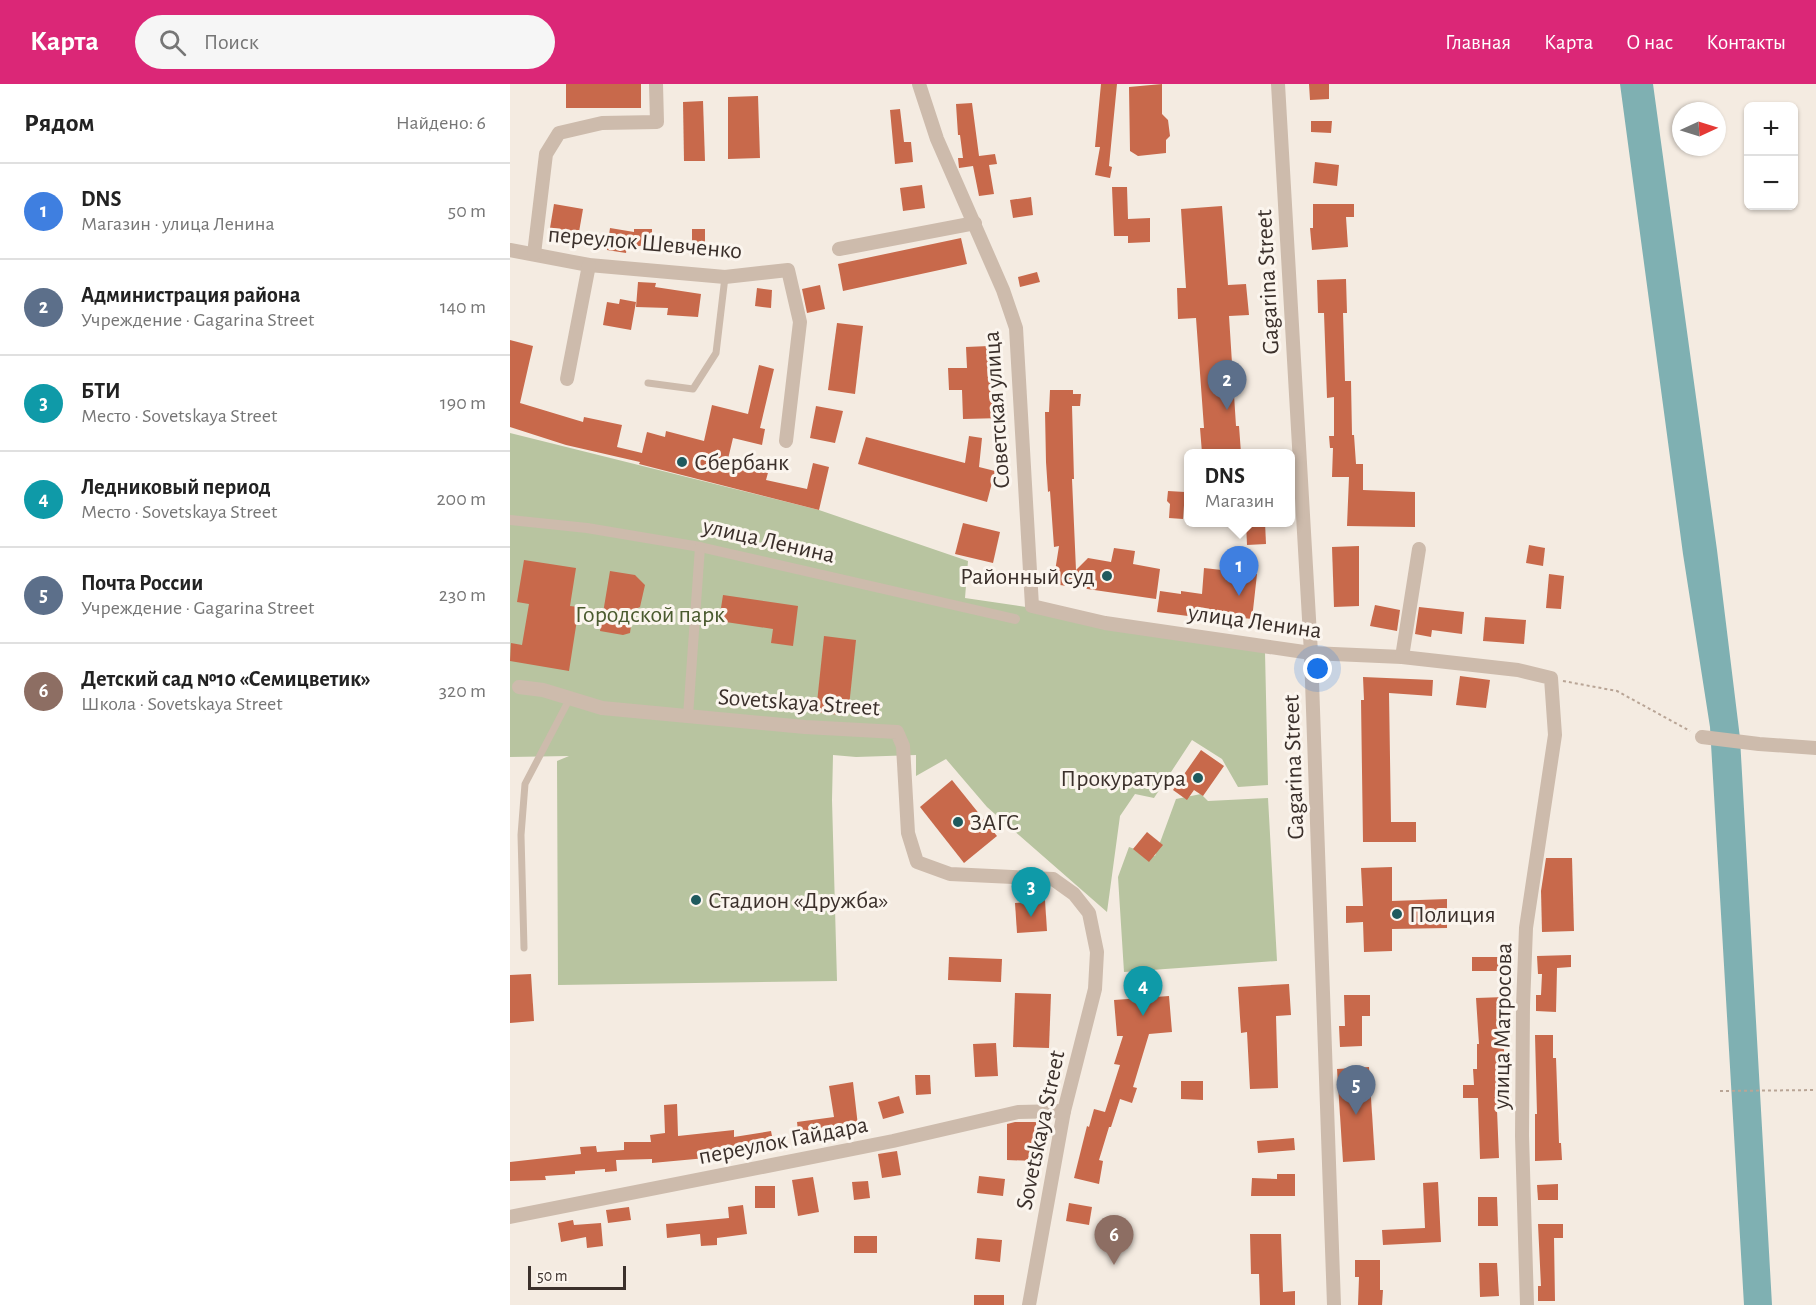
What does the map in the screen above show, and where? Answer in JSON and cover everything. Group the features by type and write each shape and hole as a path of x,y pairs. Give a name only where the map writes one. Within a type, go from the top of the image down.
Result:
{"street":[{"name":"переулок Шевченко","path":"534,254 546,154 559,134 602,123 657,122 656,84"},
{"name":"Советская улица","path":"919,84 938,139 1003,290 1016,328 1032,606"},
{"name":"Gagarina Street","path":"1278,84 1311,653 1334,1305"},
{"path":"839,249 975,223"},
{"name":"переулок Шевченко","path":"510,250 589,265 725,277 788,270 800,322 786,441"},
{"path":"567,379 589,265"},
{"name":"улица Ленина","path":"510,520 587,528 700,547 1015,619"},
{"path":"688,716 700,547"},
{"path":"1402,657 1419,549"},
{"name":"улица Ленина","path":"1032,606 1105,623 1311,653 1402,657 1518,670 1551,678"},
{"name":"улица Матросова","path":"1527,1305 1522,1137 1522,1006 1526,928 1555,735 1551,678"},
{"name":"Sovetskaya Street","path":"519,687 543,690 602,708 897,732 903,746 909,833 917,862 950,874 1053,879 1074,894 1089,913 1097,952 1095,989 1064,1111 1029,1305"},
{"path":"1702,737 1816,748"},
{"name":"переулок Гайдара","path":"510,1217 893,1141 1018,1112 1064,1111"}],"lane":[{"path":"648,383 693,388 716,353 725,277"},
{"path":"524,948 521,835 525,784 570,698"}],"path":[{"path":"1551,678 1617,691 1702,737"},
{"path":"1720,1091 1816,1090"}],"green space":[{"name":"Городской парк","path":"510,433 819,510 968,561 965,598 1033,608 1265,652 1268,785 1238,787 1222,759 1192,740 1154,798 1135,794 1120,816 1107,912 987,807 946,759 916,776 916,755 856,757 833,755 837,981 558,985 557,761 569,756 510,757"},
{"path":"1201,794 1208,801 1268,798 1277,961 1124,972 1118,877 1129,847 1155,856 1176,799"}],"water":[{"path":"1620,84 1653,84 1717,550 1740,738 1772,1305 1744,1305 1710,727 1683,554"}],"building":[{"path":"566,84 641,84 641,108 566,108"},
{"path":"1101,84 1117,84 1109,166 1112,167 1110,178 1095,175 1100,147 1095,147"},
{"path":"1162,84 1162,114 1168,120 1170,136 1166,140 1166,153 1138,156 1130,151 1129,87"},
{"path":"1309,84 1329,84 1329,99 1310,100"},
{"path":"758,96 760,158 728,159 728,97"},
{"path":"703,101 705,161 684,161 683,102"},
{"path":"972,103 979,156 995,154 997,164 989,165 994,194 979,196 973,166 959,168 958,158 963,158 960,135 958,135 956,104"},
{"path":"900,109 904,142 911,142 913,162 895,164 890,110"},
{"path":"1311,121 1332,121 1331,133 1311,132"},
{"path":"1315,162 1339,165 1337,186 1313,183"},
{"path":"922,185 925,208 903,211 900,188"},
{"path":"1112,187 1127,187 1128,219 1150,218 1150,242 1128,243 1128,236 1114,236"},
{"path":"1031,197 1033,215 1013,218 1010,200"},
{"path":"554,204 583,209 579,232 550,228"},
{"path":"1313,204 1354,204 1354,217 1346,217 1348,247 1312,250 1310,228 1313,228"},
{"path":"1222,206 1228,285 1246,284 1249,315 1229,316 1236,426 1239,426 1241,449 1202,449 1200,428 1204,428 1196,318 1178,319 1177,288 1186,288 1181,209"},
{"path":"610,228 634,232 634,229 652,229 652,246 627,246 626,253 607,250"},
{"path":"692,229 705,229 705,255 692,255"},
{"path":"961,238 967,264 843,291 838,264"},
{"path":"1037,272 1040,282 1020,287 1018,277"},
{"path":"1346,279 1347,313 1343,313 1345,381 1351,381 1352,435 1354,435 1356,464 1363,464 1363,490 1415,492 1415,527 1347,526 1349,477 1332,477 1333,448 1330,448 1329,436 1334,436 1334,397 1327,398 1324,313 1318,313 1317,280"},
{"path":"638,282 656,283 655,287 701,294 698,317 667,315 668,308 636,307"},
{"path":"820,285 825,309 807,313 802,289"},
{"path":"757,288 772,290 771,308 755,306"},
{"path":"620,299 636,302 631,330 603,325 607,302 619,304"},
{"path":"837,323 863,326 855,394 828,390"},
{"path":"510,340 533,346 520,403 583,422 584,417 622,425 617,447 642,453 647,432 665,437 666,431 704,441 712,405 748,414 759,365 774,369 760,428 765,429 762,445 733,438 728,459 769,469 766,480 807,489 813,463 829,467 819,510 639,464 640,462 566,445 510,427"},
{"path":"989,346 991,392 1002,392 1003,418 963,419 962,390 949,390 948,368 967,368 966,347"},
{"path":"1050,390 1073,390 1073,394 1081,394 1080,406 1072,406 1076,570 1088,558 1111,562 1114,548 1135,551 1133,564 1160,569 1156,599 1053,584 1059,546 1054,547 1046,462 1045,412 1049,412"},
{"path":"816,406 843,411 835,443 810,438"},
{"path":"969,436 982,438 979,467 995,471 987,502 858,464 866,437 965,463"},
{"path":"1168,491 1184,492 1183,519 1169,518 1170,504 1167,501"},
{"path":"963,523 1000,532 993,563 955,554"},
{"path":"1246,527 1265,527 1266,544 1247,545"},
{"path":"1529,545 1545,548 1543,566 1526,563"},
{"path":"1359,546 1359,606 1334,607 1332,547"},
{"path":"524,560 576,568 570,606 579,607 569,671 510,661 511,643 522,645 529,604 517,602"},
{"path":"1204,568 1257,574 1252,619 1189,612 1188,616 1157,612 1160,591 1202,594"},
{"path":"610,571 635,575 645,585 640,607 633,610 630,633 623,635 600,631"},
{"path":"1549,574 1564,576 1561,609 1546,608"},
{"path":"723,595 798,606 793,646 771,643 773,629 719,621"},
{"path":"1375,605 1400,610 1397,631 1370,626"},
{"path":"1419,607 1464,612 1462,634 1432,630 1431,637 1415,634"},
{"path":"1485,617 1526,620 1524,644 1483,641"},
{"path":"824,636 856,640 848,716 816,712"},
{"path":"1460,676 1490,680 1486,708 1456,705"},
{"path":"1363,677 1433,680 1432,696 1389,693 1391,822 1416,822 1416,842 1363,842 1361,700 1364,700"},
{"name":"Прокуратура","path":"1201,750 1224,766 1203,796 1194,790 1187,800 1173,790"},
{"name":"ЗАГС","path":"952,780 997,836 964,863 920,807"},
{"path":"1147,832 1163,845 1149,862 1133,849"},
{"path":"1546,858 1572,858 1574,931 1542,932 1541,891"},
{"name":"Полиция","path":"1392,867 1392,901 1447,899 1447,928 1392,929 1392,951 1364,952 1363,922 1346,923 1346,906 1363,906 1361,868"},
{"path":"1045,900 1047,931 1017,933 1015,903"},
{"path":"1571,955 1571,967 1557,968 1556,1012 1536,1011 1536,995 1541,995 1542,974 1538,974 1537,956"},
{"path":"949,957 1002,959 1001,982 948,980"},
{"path":"1472,957 1502,957 1502,971 1472,971"},
{"path":"531,974 534,1021 510,1023 510,975"},
{"path":"1289,984 1291,1015 1276,1016 1278,1088 1250,1089 1247,1032 1241,1033 1238,987"},
{"path":"1015,993 1051,994 1049,1048 1013,1047"},
{"path":"1344,995 1370,995 1370,1016 1362,1016 1362,1046 1340,1047 1339,1026 1345,1026"},
{"path":"1169,996 1172,1032 1149,1034 1133,1087 1137,1088 1132,1103 1120,1099 1111,1127 1109,1127 1099,1160 1103,1161 1099,1184 1074,1178 1087,1126 1089,1127 1094,1109 1105,1112 1120,1065 1114,1064 1123,1036 1117,1036 1114,1000"},
{"path":"1505,997 1504,1110 1497,1110 1499,1158 1480,1159 1478,1098 1463,1098 1463,1085 1474,1085 1473,1069 1477,1069 1477,1044 1479,1044 1476,998"},
{"path":"1535,1035 1553,1035 1562,1160 1535,1161 1535,1114 1537,1114"},
{"path":"996,1043 998,1076 975,1077 973,1044"},
{"path":"1369,1067 1375,1160 1343,1162 1337,1069"},
{"path":"915,1075 930,1075 931,1094 916,1095"},
{"path":"1181,1081 1203,1081 1203,1100 1181,1099"},
{"path":"853,1082 858,1126 817,1131 818,1137 799,1140 797,1122 834,1117 829,1086"},
{"path":"899,1096 904,1113 883,1119 878,1102"},
{"path":"677,1104 678,1136 734,1130 734,1137 771,1131 774,1146 736,1153 736,1158 717,1159 717,1157 652,1163 652,1159 616,1160 617,1171 605,1172 605,1169 575,1171 575,1174 545,1176 546,1180 510,1181 510,1162 581,1154 580,1147 596,1146 597,1152 624,1150 624,1142 651,1142 650,1135 665,1133 664,1105"},
{"path":"1036,1122 1036,1161 1007,1160 1007,1124"},
{"path":"1294,1138 1295,1150 1258,1153 1257,1141"},
{"path":"897,1151 901,1175 882,1178 878,1154"},
{"path":"1277,1174 1295,1174 1295,1196 1251,1196 1252,1178 1277,1179"},
{"path":"979,1176 1005,1179 1003,1196 977,1193"},
{"path":"813,1177 819,1212 798,1216 792,1180"},
{"path":"868,1181 870,1198 854,1200 852,1182"},
{"path":"1438,1182 1441,1242 1383,1245 1382,1230 1425,1228 1423,1183"},
{"path":"1558,1184 1558,1200 1538,1200 1537,1185"},
{"path":"755,1186 775,1186 775,1208 755,1208"},
{"path":"1478,1197 1497,1197 1498,1226 1478,1226"},
{"path":"1069,1203 1092,1207 1089,1225 1066,1221"},
{"path":"743,1205 747,1234 717,1238 717,1245 701,1246 700,1234 667,1238 666,1224 729,1218 728,1207"},
{"path":"629,1207 631,1220 608,1223 606,1210"},
{"path":"573,1220 574,1225 601,1223 603,1246 587,1248 586,1237 561,1242 558,1223"},
{"path":"1538,1224 1563,1224 1563,1238 1554,1238 1555,1301 1538,1301 1538,1286 1541,1286"},
{"path":"1250,1234 1281,1234 1283,1292 1295,1291 1295,1305 1260,1305 1259,1274 1251,1274"},
{"path":"854,1236 877,1236 877,1253 854,1253"},
{"path":"977,1238 1002,1240 1000,1262 975,1259"},
{"path":"1355,1260 1380,1260 1382,1305 1358,1305 1359,1277 1355,1277"},
{"path":"1479,1263 1497,1263 1499,1296 1480,1297"},
{"path":"974,1295 1004,1295 1004,1305 974,1305"}],"place":[{"name":"Администрация района","path":"1227,410"},
{"name":"Сбербанк","path":"682,462"},
{"name":"Районный суд","path":"1107,576"},
{"name":"DNS","path":"1239,596"},
{"name":"Прокуратура","path":"1198,778"},
{"name":"ЗАГС","path":"958,822"},
{"name":"Стадион «Дружба»","path":"696,900"},
{"name":"Полиция","path":"1397,914"},
{"name":"БТИ","path":"1031,917"},
{"name":"Ледниковый период","path":"1143,1016"},
{"name":"Почта России","path":"1356,1115"},
{"name":"Детский сад №10 «Семицветик»","path":"1114,1265"}]}
